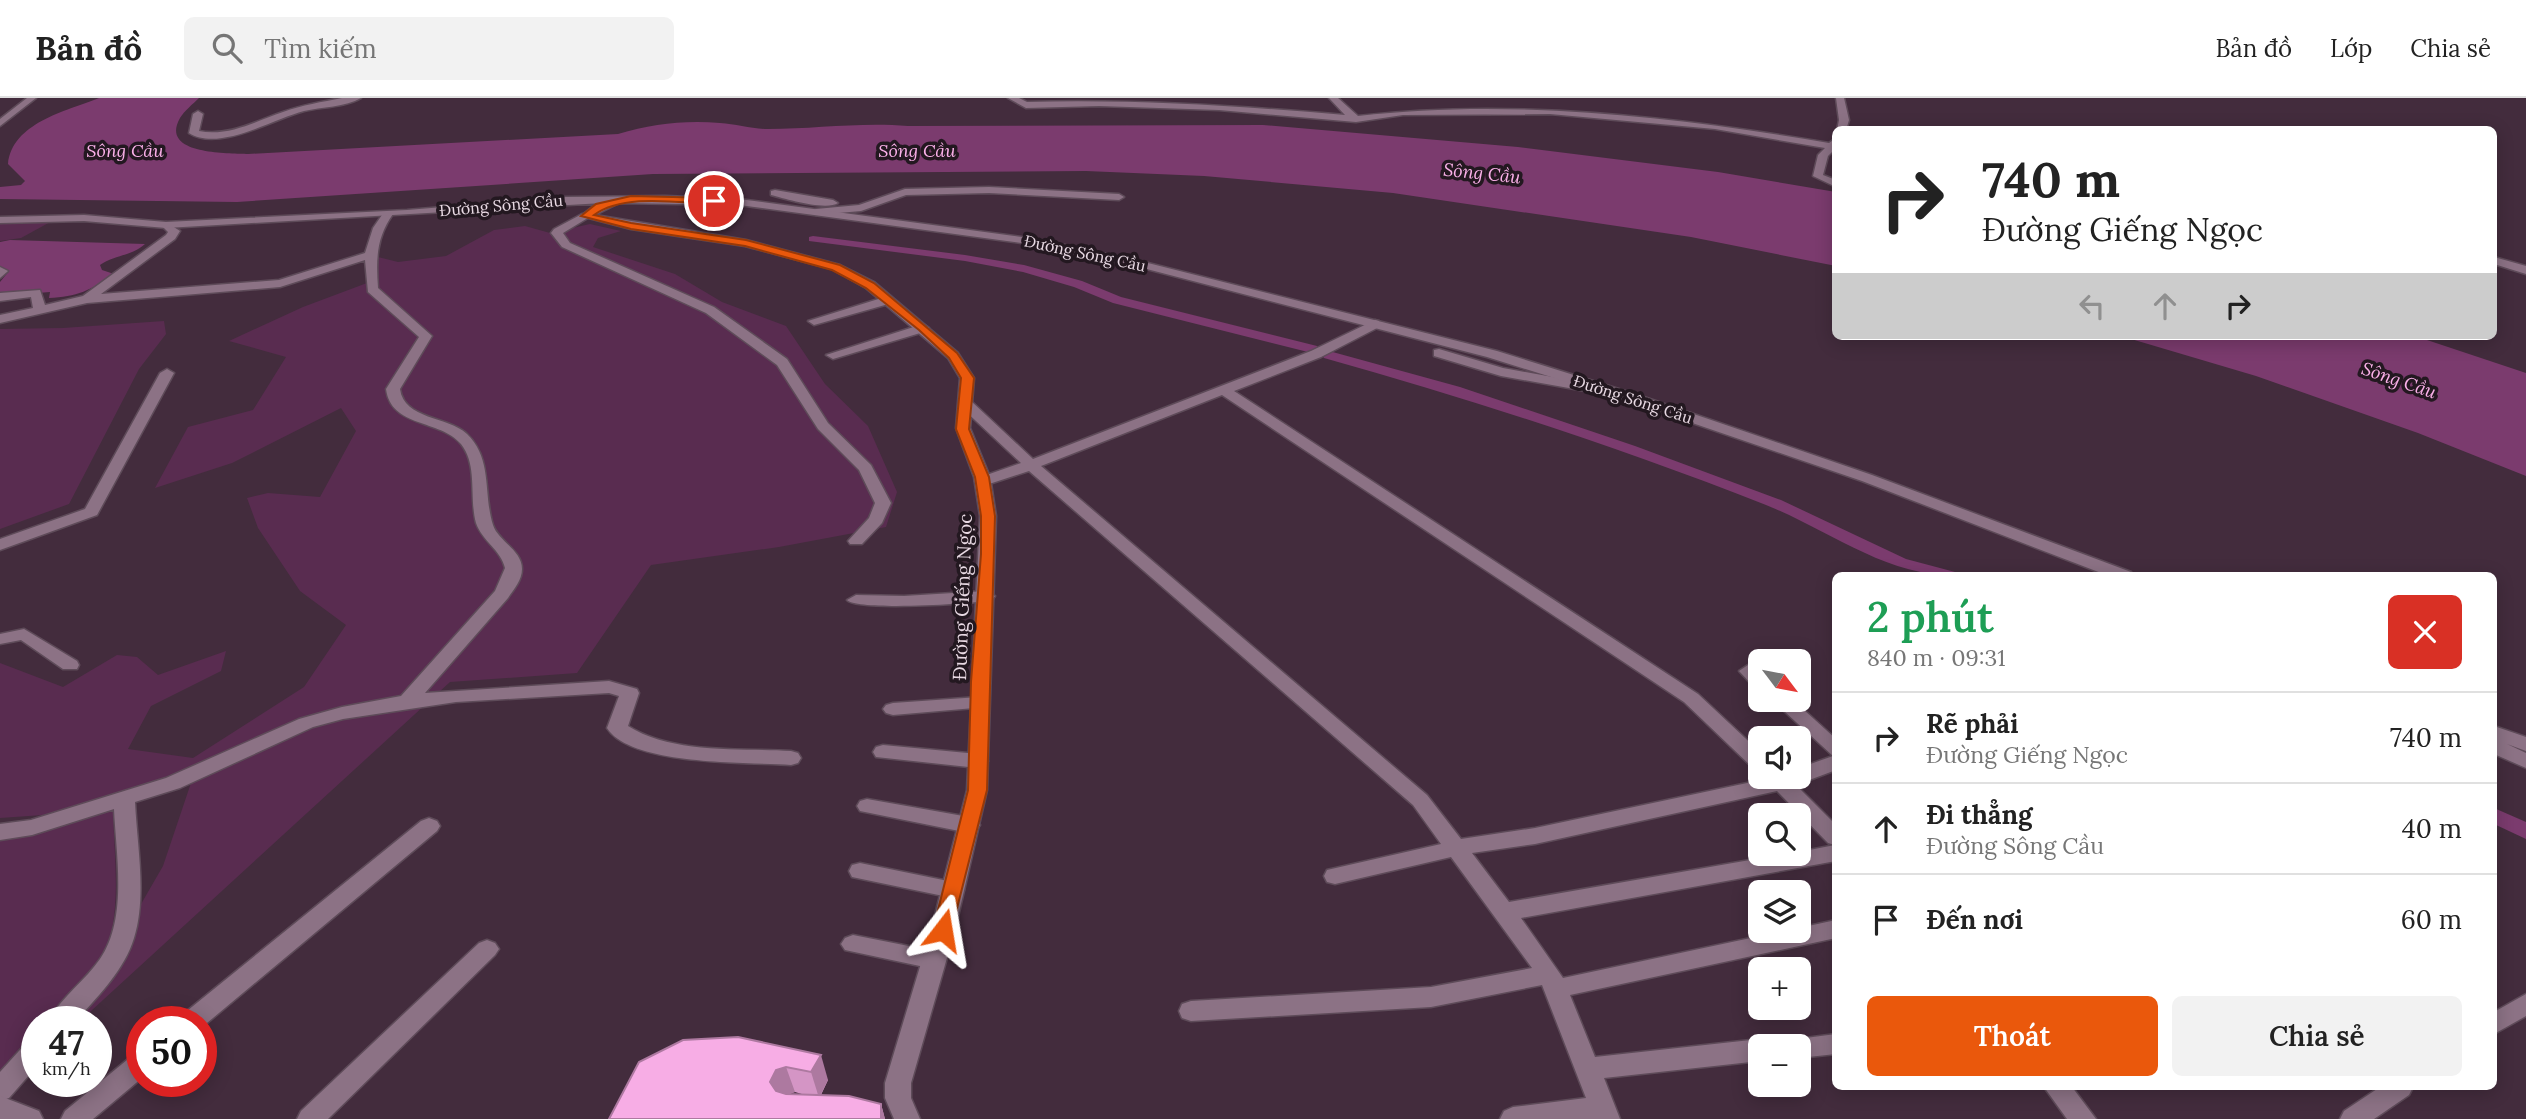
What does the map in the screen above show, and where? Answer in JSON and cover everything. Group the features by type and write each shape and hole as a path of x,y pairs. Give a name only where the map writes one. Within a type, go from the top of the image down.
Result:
{"street":[{"path":"0,123 32,98"},
{"path":"198,114 194,133 211,136 265,123 304,108 357,98"},
{"path":"1012,98 1026,105 1099,103 1219,107 1356,118 1403,112 1576,113 1715,126 1832,144"},
{"path":"1333,98 1356,118"},
{"path":"1840,98 1844,120 1842,126"},
{"path":"1832,146 1823,155 1818,176 1832,182"},
{"path":"816,212 872,205 905,192 1012,190 1119,197"},
{"path":"775,193 798,199 872,205"},
{"path":"631,199 599,206 586,216 559,229 557,233 566,245 710,310 782,362 823,426 866,468 883,503 876,520 856,541"},
{"name":"Đường Sông Cầu","path":"0,220 84,218 166,225 388,214 566,200 631,199 739,202 1036,242 1140,264 1492,355 1867,478 2114,572"},
{"path":"388,214 378,228 368,263 375,293 426,335 393,389 392,396 396,404 407,412 461,435 474,454 478,467 485,529 513,564 513,573 502,594 407,702"},
{"name":"Đường Giếng Ngọc","path":"586,216 631,226 746,243 806,258 848,273 870,285 923,328 953,356 967,378 963,429 983,481 988,516 977,790 953,890 898,1083 898,1098 907,1119"},
{"path":"87,299 171,237 174,231 166,225"},
{"path":"0,319 87,299 280,283 370,255"},
{"path":"2497,261 2526,270"},
{"path":"0,297 36,293 40,310"},
{"path":"814,321 888,300"},
{"path":"983,481 1031,465 1316,354 1375,324"},
{"path":"833,355 923,328"},
{"path":"1439,353 1501,372 1608,391"},
{"path":"0,545 91,512 167,373"},
{"path":"1223,390 1691,698 1748,752"},
{"path":"965,404 1031,465 1420,800 1553,981 1604,1113 1513,1119"},
{"path":"856,600 894,602 986,596"},
{"path":"0,639 24,634 70,665"},
{"path":"0,832 32,827 173,783 306,723 407,702 609,687 630,693 629,702 617,728 652,748 790,758"},
{"path":"893,709 979,703"},
{"path":"1795,712 1832,746"},
{"path":"2497,733 2526,744"},
{"path":"2497,747 2526,761"},
{"path":"883,752 978,761"},
{"path":"1811,770 1832,763"},
{"path":"1335,876 1456,848 1535,836 1748,787"},
{"path":"1797,789 1832,833"},
{"path":"74,1006 101,975 123,938 126,906 124,800"},
{"path":"867,806 969,825"},
{"path":"210,1006 429,826"},
{"path":"1503,912 1832,854"},
{"path":"860,870 953,890"},
{"path":"1191,1011 1431,997 1553,981 1832,930"},
{"path":"853,944 934,960"},
{"path":"310,1119 487,949"},
{"path":"2497,1022 2526,1003"},
{"path":"1811,1046 1832,1044"},
{"path":"1587,1069 1748,1051"},
{"path":"0,1090 21,1066"},
{"path":"74,1119 126,1076"},
{"path":"2059,1090 2082,1119"},
{"path":"2353,1119 2396,1090"},
{"path":"0,1107 30,1119"}],"shaded area":[{"path":"52,221 21,238 0,241 0,222"},
{"path":"590,224 621,231 598,238 593,247 675,274 722,302 786,326 825,384 868,426 897,492 886,527 779,547 651,565 577,673 450,682 96,1006 82,1006 163,866 193,777 119,793 43,815 0,818 0,663 63,687 117,655 137,657 158,675 226,651 221,671 151,706 128,749 193,758 304,687 346,625 300,591 258,528 247,498 268,493 320,497 356,431 341,408 232,463 155,488 188,427 253,410 286,357 229,341 303,307 375,280 378,257 398,262 446,256 494,230 525,226 550,233"},
{"path":"164,321 166,334 139,369 69,504 0,529 0,329"},
{"path":"113,809 116,896 110,939 103,960 88,985 67,1006 21,1006 21,1053 0,1075 0,837"}],"water":[{"name":"Sông Cầu","path":"99,98 199,98 180,118 176,130 179,139 199,150 238,154 618,134 656,125 694,122 768,129 872,125 1263,125 1518,147 1718,172 1832,191 1832,265 1691,237 1393,193 1204,176 1086,171 653,174 237,202 0,199 0,187 21,185 25,181 8,164 19,138 43,120"},
{"path":"10,240 145,244 100,265 102,270 114,274 83,292 49,298 50,292 0,296 0,282 9,271 0,269 0,242"},
{"name":"Sông Cầu","path":"2134,340 2427,340 2526,373 2526,476 2418,433 2256,376"}],"building":[{"path":"738,1037 821,1055 811,1072 786,1067 776,1070 770,1082 776,1091 786,1094 849,1096 881,1104 881,1119 609,1119 639,1062 683,1040"}],"waterway":[{"path":"813,239 965,258 1024,269 1078,284 1117,300 1312,349"},
{"path":"1329,355 1455,390 1630,449 1775,503 1900,563 1934,572"},
{"path":"2497,816 2526,831"}],"route":[{"path":"714,201 631,199 599,206 586,216 631,226 746,243 836,267 870,285 923,328 953,356 967,378 963,429 982,477 988,516 989,554 980,682 977,790 943,930"}]}
